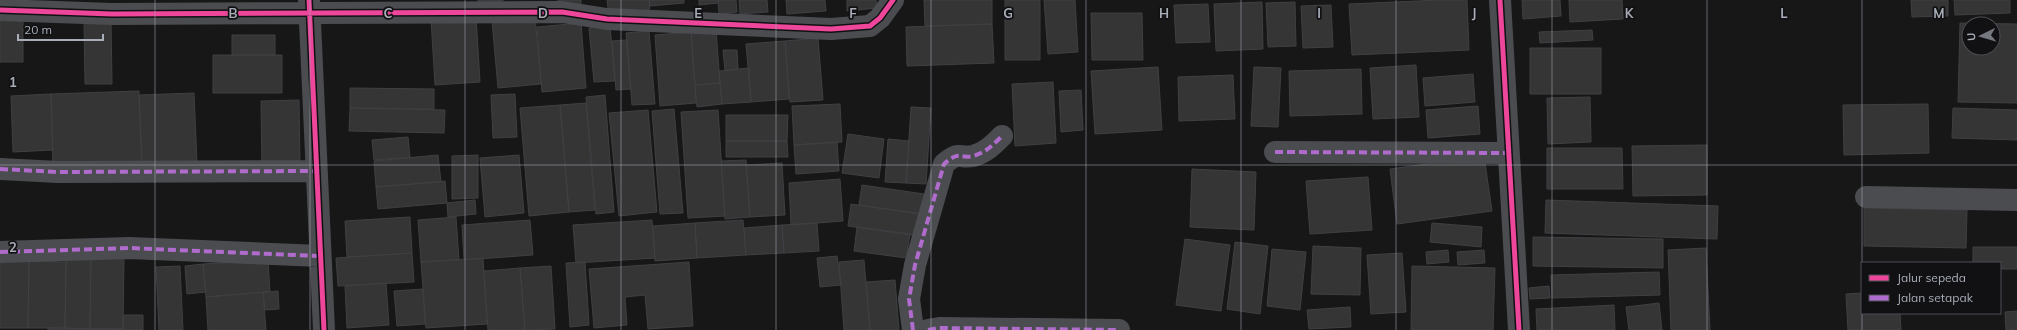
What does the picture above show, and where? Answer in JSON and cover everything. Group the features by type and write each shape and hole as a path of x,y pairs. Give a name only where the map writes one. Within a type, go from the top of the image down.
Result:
{"street":[{"path":"0,10 112,14 309,7 562,12 608,19 832,29 870,26 880,18 893,0"},
{"path":"1500,0 1507,153 1519,330"},
{"path":"309,7 324,330"},
{"path":"913,330 909,299 915,265 944,164 952,157 960,155 972,156 983,152 991,148 1002,136"},
{"path":"1275,152 1507,153"},
{"path":"0,169 58,172 316,171"},
{"path":"1866,197 2017,200"},
{"path":"0,252 129,248 320,256"},
{"path":"928,330 939,328 1119,330"}],"building":[{"path":"478,0 503,0 503,1 478,3"},
{"path":"558,0 581,0 581,5 558,7"},
{"path":"607,0 649,0 650,13 609,16"},
{"path":"649,0 684,0 684,3 650,6"},
{"path":"699,0 718,0 718,3 699,5"},
{"path":"718,0 736,0 737,12 719,14"},
{"path":"739,0 767,0 768,12 740,14"},
{"path":"786,0 825,0 826,11 787,14"},
{"path":"847,0 876,0 877,8 847,11"},
{"path":"924,0 992,0 992,24 925,26"},
{"path":"1005,0 1040,0 1040,60 1005,60"},
{"path":"1044,0 1075,0 1078,52 1048,54"},
{"path":"1467,0 1469,50 1352,55 1349,4"},
{"path":"1522,0 1560,0 1561,16 1523,19"},
{"path":"1569,0 1622,0 1623,19 1570,22"},
{"path":"1911,0 1948,0 1948,16 1912,17"},
{"path":"1954,0 2010,0 2010,13 1955,15"},
{"path":"1262,2 1263,49 1216,51 1214,4"},
{"path":"1295,2 1296,46 1268,47 1266,3"},
{"path":"1208,4 1210,42 1176,43 1174,5"},
{"path":"1331,5 1333,47 1303,48 1301,6"},
{"path":"1091,13 1142,13 1143,60 1092,60"},
{"path":"0,16 23,16 23,62 0,62"},
{"path":"476,16 480,82 435,85 431,19"},
{"path":"535,17 541,84 498,88 492,21"},
{"path":"84,20 111,20 112,84 85,84"},
{"path":"581,23 586,88 542,92 537,27"},
{"path":"1960,23 1961,56 2001,56 2001,24 2017,24 2017,103 1958,102"},
{"path":"992,24 994,63 907,66 906,27"},
{"path":"610,26 615,81 594,82 589,28"},
{"path":"716,30 720,83 695,85 691,32"},
{"path":"1592,30 1593,40 1540,43 1539,32"},
{"path":"649,31 655,104 632,105 626,33"},
{"path":"691,32 696,103 660,106 655,35"},
{"path":"232,35 275,35 275,55 232,55"},
{"path":"818,38 823,100 790,102 785,41"},
{"path":"627,40 631,89 616,90 612,41"},
{"path":"785,41 789,99 751,102 746,44"},
{"path":"1530,48 1601,48 1601,94 1530,94"},
{"path":"723,50 737,50 738,69 725,71"},
{"path":"213,55 282,55 282,93 213,93"},
{"path":"1416,65 1419,117 1373,119 1370,68"},
{"path":"1158,67 1162,130 1095,134 1091,71"},
{"path":"1254,67 1281,68 1278,127 1251,126"},
{"path":"749,68 751,102 722,104 719,71"},
{"path":"1361,69 1362,114 1290,116 1289,71"},
{"path":"1473,74 1475,102 1425,106 1423,78"},
{"path":"1233,75 1235,119 1179,121 1178,77"},
{"path":"1053,82 1056,143 1015,146 1012,84"},
{"path":"720,83 722,104 697,107 695,85"},
{"path":"350,88 434,89 434,109 350,108"},
{"path":"1081,90 1083,130 1061,132 1059,91"},
{"path":"139,91 142,165 53,168 51,94"},
{"path":"194,93 197,163 142,165 139,95"},
{"path":"51,94 53,150 13,152 11,96"},
{"path":"515,94 517,137 493,138 491,95"},
{"path":"605,95 614,212 596,214 586,97"},
{"path":"1590,97 1591,142 1548,144 1547,98"},
{"path":"299,100 300,168 262,169 261,101"},
{"path":"586,103 595,210 569,212 560,105"},
{"path":"840,104 842,142 794,145 792,106"},
{"path":"1928,104 1929,153 1844,155 1843,105"},
{"path":"560,105 569,212 529,216 520,108"},
{"path":"1478,106 1480,134 1428,138 1426,110"},
{"path":"911,107 931,108 926,184 906,183"},
{"path":"350,108 445,110 444,133 349,131"},
{"path":"1953,108 2017,110 2017,140 1952,138"},
{"path":"674,109 683,213 660,214 652,111"},
{"path":"648,110 657,212 619,216 609,113"},
{"path":"718,110 725,216 688,218 681,112"},
{"path":"726,115 788,115 787,141 726,141"},
{"path":"848,134 884,139 879,178 842,173"},
{"path":"408,137 410,157 374,160 372,140"},
{"path":"888,139 909,141 906,183 885,182"},
{"path":"726,141 787,141 788,157 726,157"},
{"path":"837,142 839,171 796,174 794,145"},
{"path":"1707,145 1707,195 1633,196 1632,146"},
{"path":"1547,148 1622,148 1623,189 1547,189"},
{"path":"438,155 441,182 376,187 374,161"},
{"path":"478,155 478,198 452,199 452,156"},
{"path":"519,155 524,213 485,217 480,158"},
{"path":"1484,156 1492,211 1397,224 1390,169"},
{"path":"746,160 750,217 725,219 721,161"},
{"path":"782,163 785,215 750,217 746,165"},
{"path":"1192,169 1256,172 1254,230 1190,227"},
{"path":"1368,177 1372,230 1310,234 1306,181"},
{"path":"840,179 843,221 791,225 789,183"},
{"path":"445,181 447,203 378,209 376,187"},
{"path":"862,185 924,194 921,214 859,205"},
{"path":"475,200 476,214 448,217 447,203"},
{"path":"1546,200 1718,206 1717,239 1545,233"},
{"path":"851,204 921,214 918,236 848,226"},
{"path":"1864,208 1967,210 1966,248 1864,246"},
{"path":"410,217 412,253 347,257 345,221"},
{"path":"456,217 459,260 421,262 418,220"},
{"path":"530,220 533,255 464,260 462,225"},
{"path":"652,220 655,258 576,263 573,225"},
{"path":"743,220 746,255 697,258 695,223"},
{"path":"695,223 697,258 655,261 653,226"},
{"path":"817,223 819,251 784,253 782,225"},
{"path":"1432,223 1482,227 1481,247 1430,242"},
{"path":"782,225 784,253 746,255 744,228"},
{"path":"857,227 910,234 906,258 854,251"},
{"path":"1533,237 1663,239 1663,268 1533,266"},
{"path":"1185,239 1230,245 1221,311 1176,305"},
{"path":"1235,242 1268,246 1260,314 1227,309"},
{"path":"1313,246 1361,248 1360,295 1311,294"},
{"path":"1973,247 2017,247 2017,269 2001,269 2001,262 1973,262"},
{"path":"1706,248 1710,330 1671,330 1668,250"},
{"path":"1272,249 1306,252 1300,310 1267,306"},
{"path":"1448,250 1449,262 1427,264 1426,252"},
{"path":"1484,250 1485,263 1458,265 1457,252"},
{"path":"412,253 414,282 338,286 336,258"},
{"path":"1402,253 1406,312 1371,314 1367,255"},
{"path":"91,255 124,256 123,329 90,329"},
{"path":"837,256 841,285 820,287 817,258"},
{"path":"66,258 91,259 90,329 65,328"},
{"path":"483,258 487,324 426,328 421,262"},
{"path":"268,260 270,292 206,297 203,264"},
{"path":"864,260 870,330 844,330 839,262"},
{"path":"0,261 29,261 28,328 0,328"},
{"path":"29,261 66,262 65,328 28,328"},
{"path":"585,262 589,325 570,327 566,263"},
{"path":"689,262 693,326 648,329 645,295 625,297 627,325 594,328 589,269"},
{"path":"203,264 206,292 187,294 185,266"},
{"path":"180,266 183,330 159,330 156,267"},
{"path":"551,266 555,329 525,330 520,268"},
{"path":"1412,266 1495,268 1493,330 1411,330"},
{"path":"520,268 525,330 488,330 484,271"},
{"path":"1659,272 1660,295 1552,298 1551,275"},
{"path":"895,280 899,330 870,330 866,282"},
{"path":"386,283 389,325 347,328 345,286"},
{"path":"1549,286 1550,298 1530,299 1529,288"},
{"path":"423,289 425,324 397,326 394,291"},
{"path":"278,291 279,309 265,310 263,292"},
{"path":"263,292 266,330 208,330 206,297"},
{"path":"1861,293 1861,314 1900,314 1901,330 1848,330 1846,294"},
{"path":"1659,303 1662,330 1629,330 1626,307"},
{"path":"1614,305 1615,330 1537,330 1536,309"},
{"path":"1350,307 1351,327 1309,329 1307,310"},
{"path":"2017,311 2017,329 2006,330 2005,312"},
{"path":"123,315 143,315 143,330 48,330 48,328 123,329"}],"marked path":[{"path":"913,330 909,299 915,265 944,164 956,156 968,157 981,153 1002,136"},
{"path":"1275,152 1507,153"},
{"path":"0,169 58,172 316,171"},
{"path":"0,252 129,248 320,256"},
{"path":"928,330 939,328 1119,330"}],"cycle path":[{"path":"309,0 324,330"},
{"path":"0,10 112,14 562,12 607,19 831,29 870,26 880,18 893,0"},
{"path":"1500,0 1519,330"}]}
